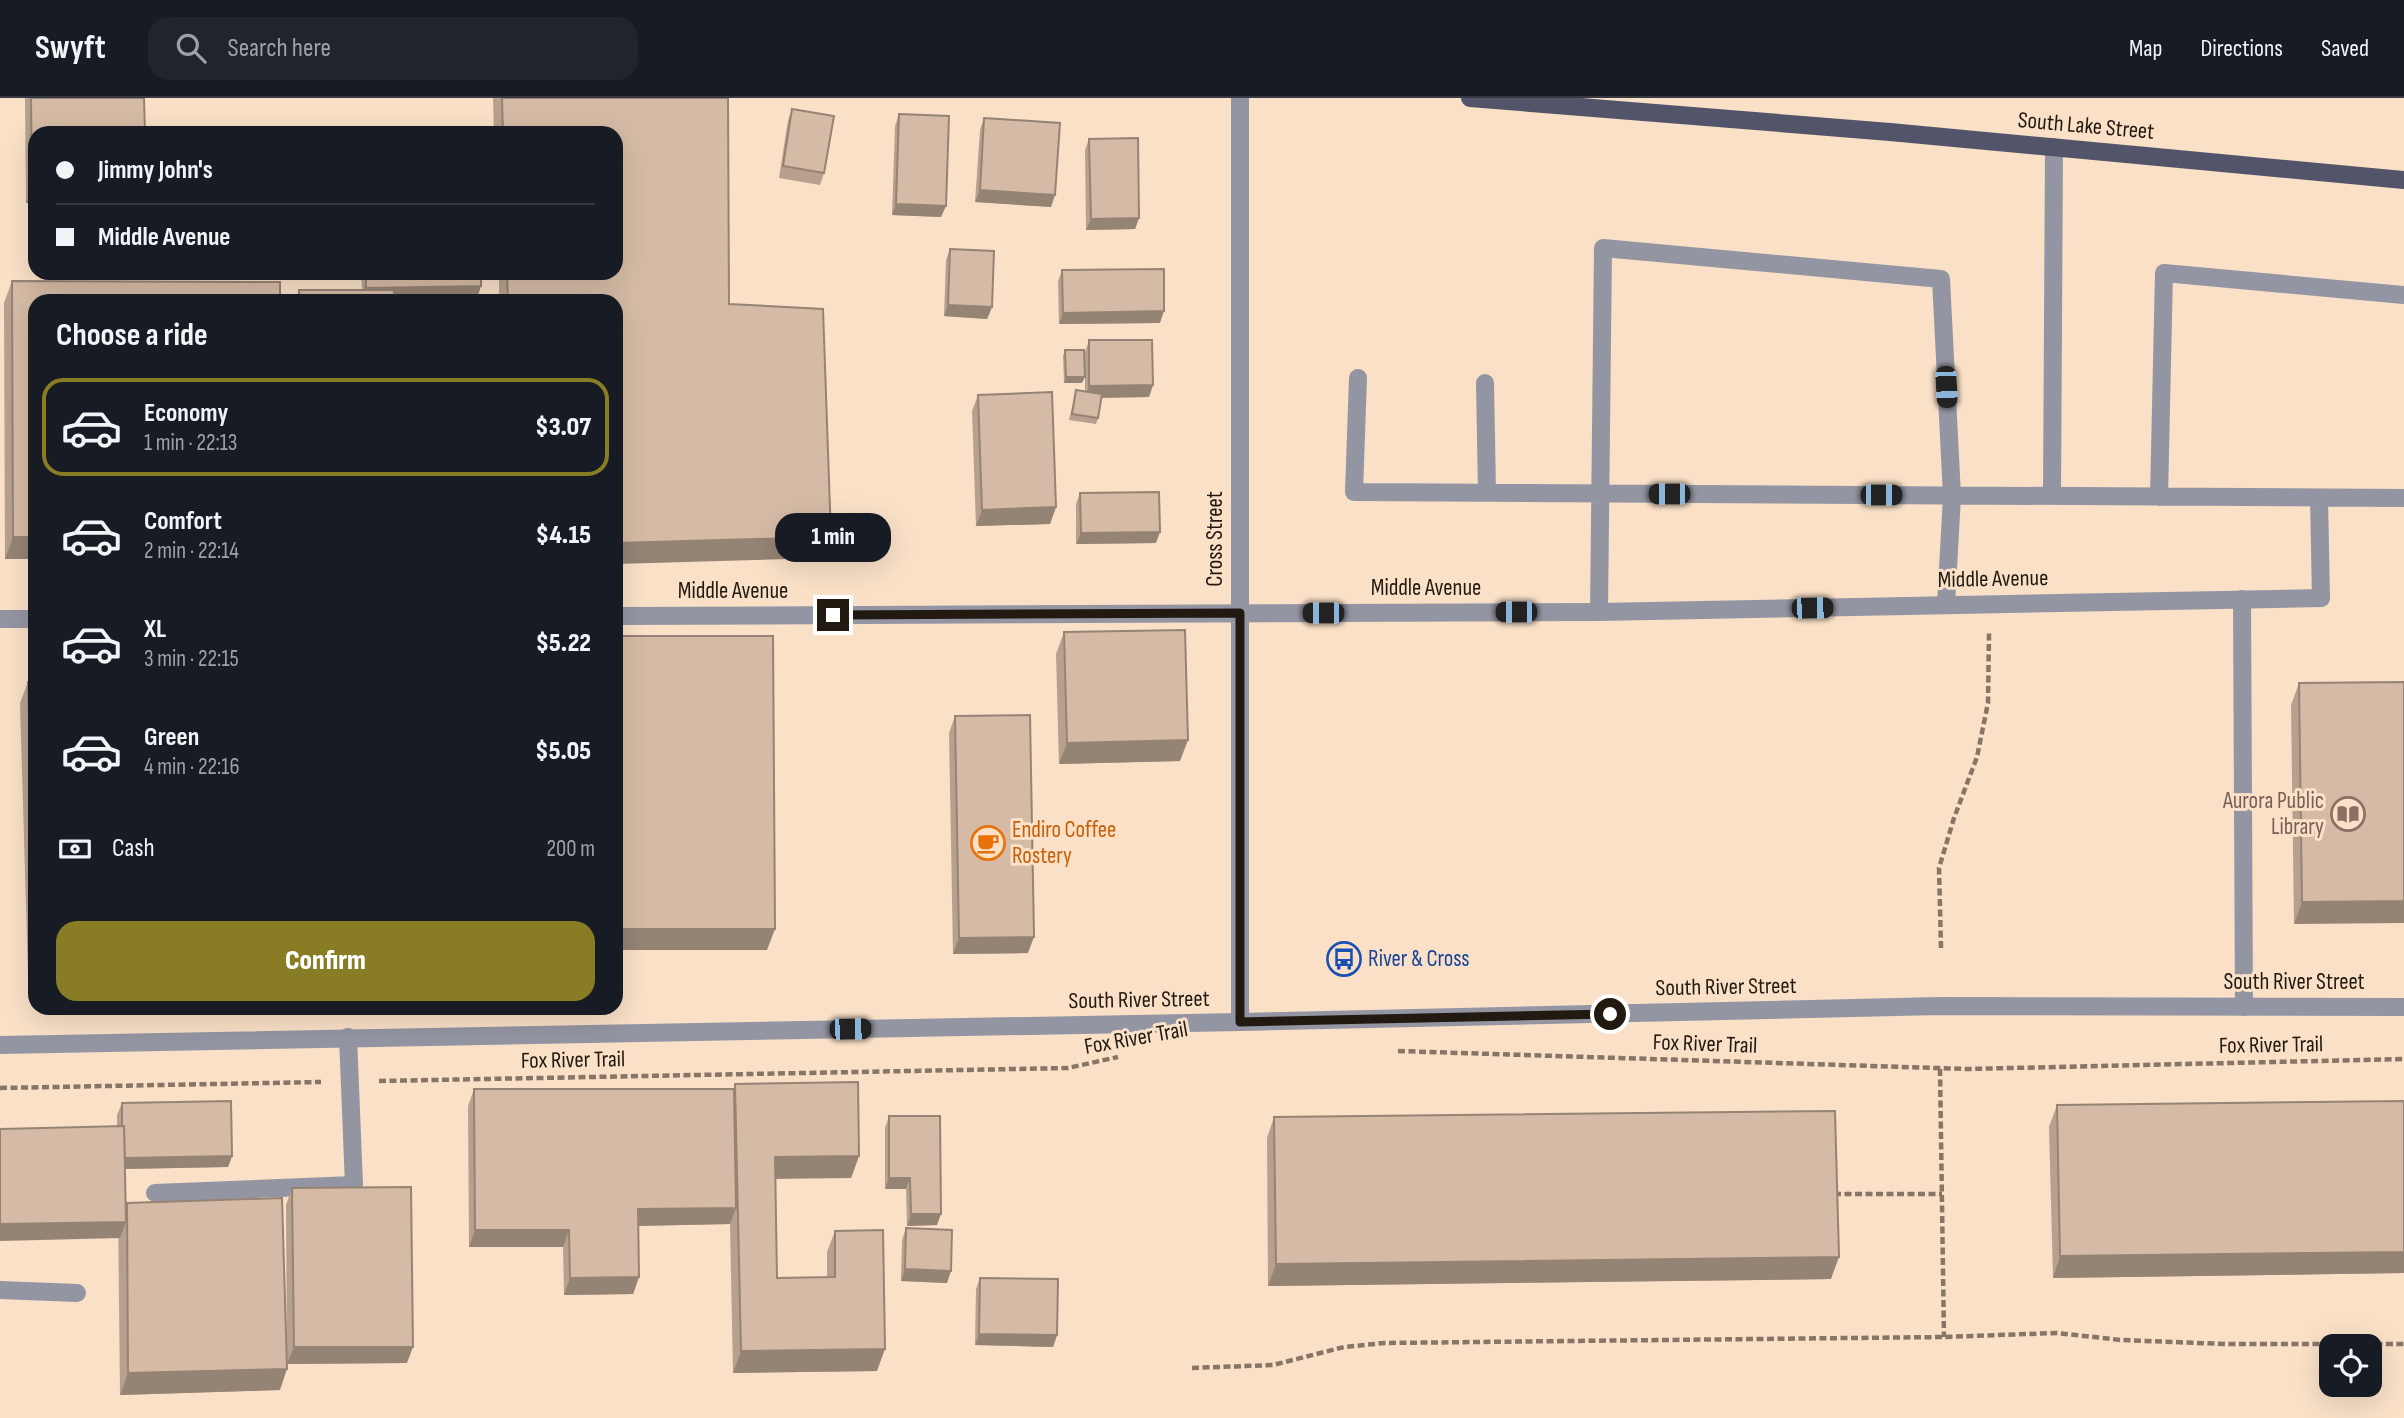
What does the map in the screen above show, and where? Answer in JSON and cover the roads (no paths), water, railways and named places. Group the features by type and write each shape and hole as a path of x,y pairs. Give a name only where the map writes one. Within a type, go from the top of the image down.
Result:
{"main road":[{"name":"South Lake Street","path":"1470,98 2054,147 2404,180"}],"street":[{"name":"Cross Street","path":"1240,98 1240,1022"},
{"path":"2052,496 2054,147"},
{"path":"1599,612 1603,248 1941,279 1952,496 1946,605"},
{"path":"2159,496 2164,273 2404,295"},
{"path":"1358,378 1354,492 2404,498"},
{"path":"1485,383 1488,493"},
{"name":"Middle Avenue","path":"623,616 1599,612 2321,598 2319,498"},
{"path":"2242,599 2245,1007"},
{"path":"0,619 28,619"},
{"name":"South River Street","path":"0,1045 1940,1006 2404,1007"},
{"path":"155,1193 354,1185 348,1037"},
{"path":"0,1290 78,1293"}],"place":[{"name":"Aurora Public Library","path":"2348,814"},
{"name":"Endiro Coffee Rostery","path":"988,843"},
{"name":"River & Cross","path":"1344,959"}]}
